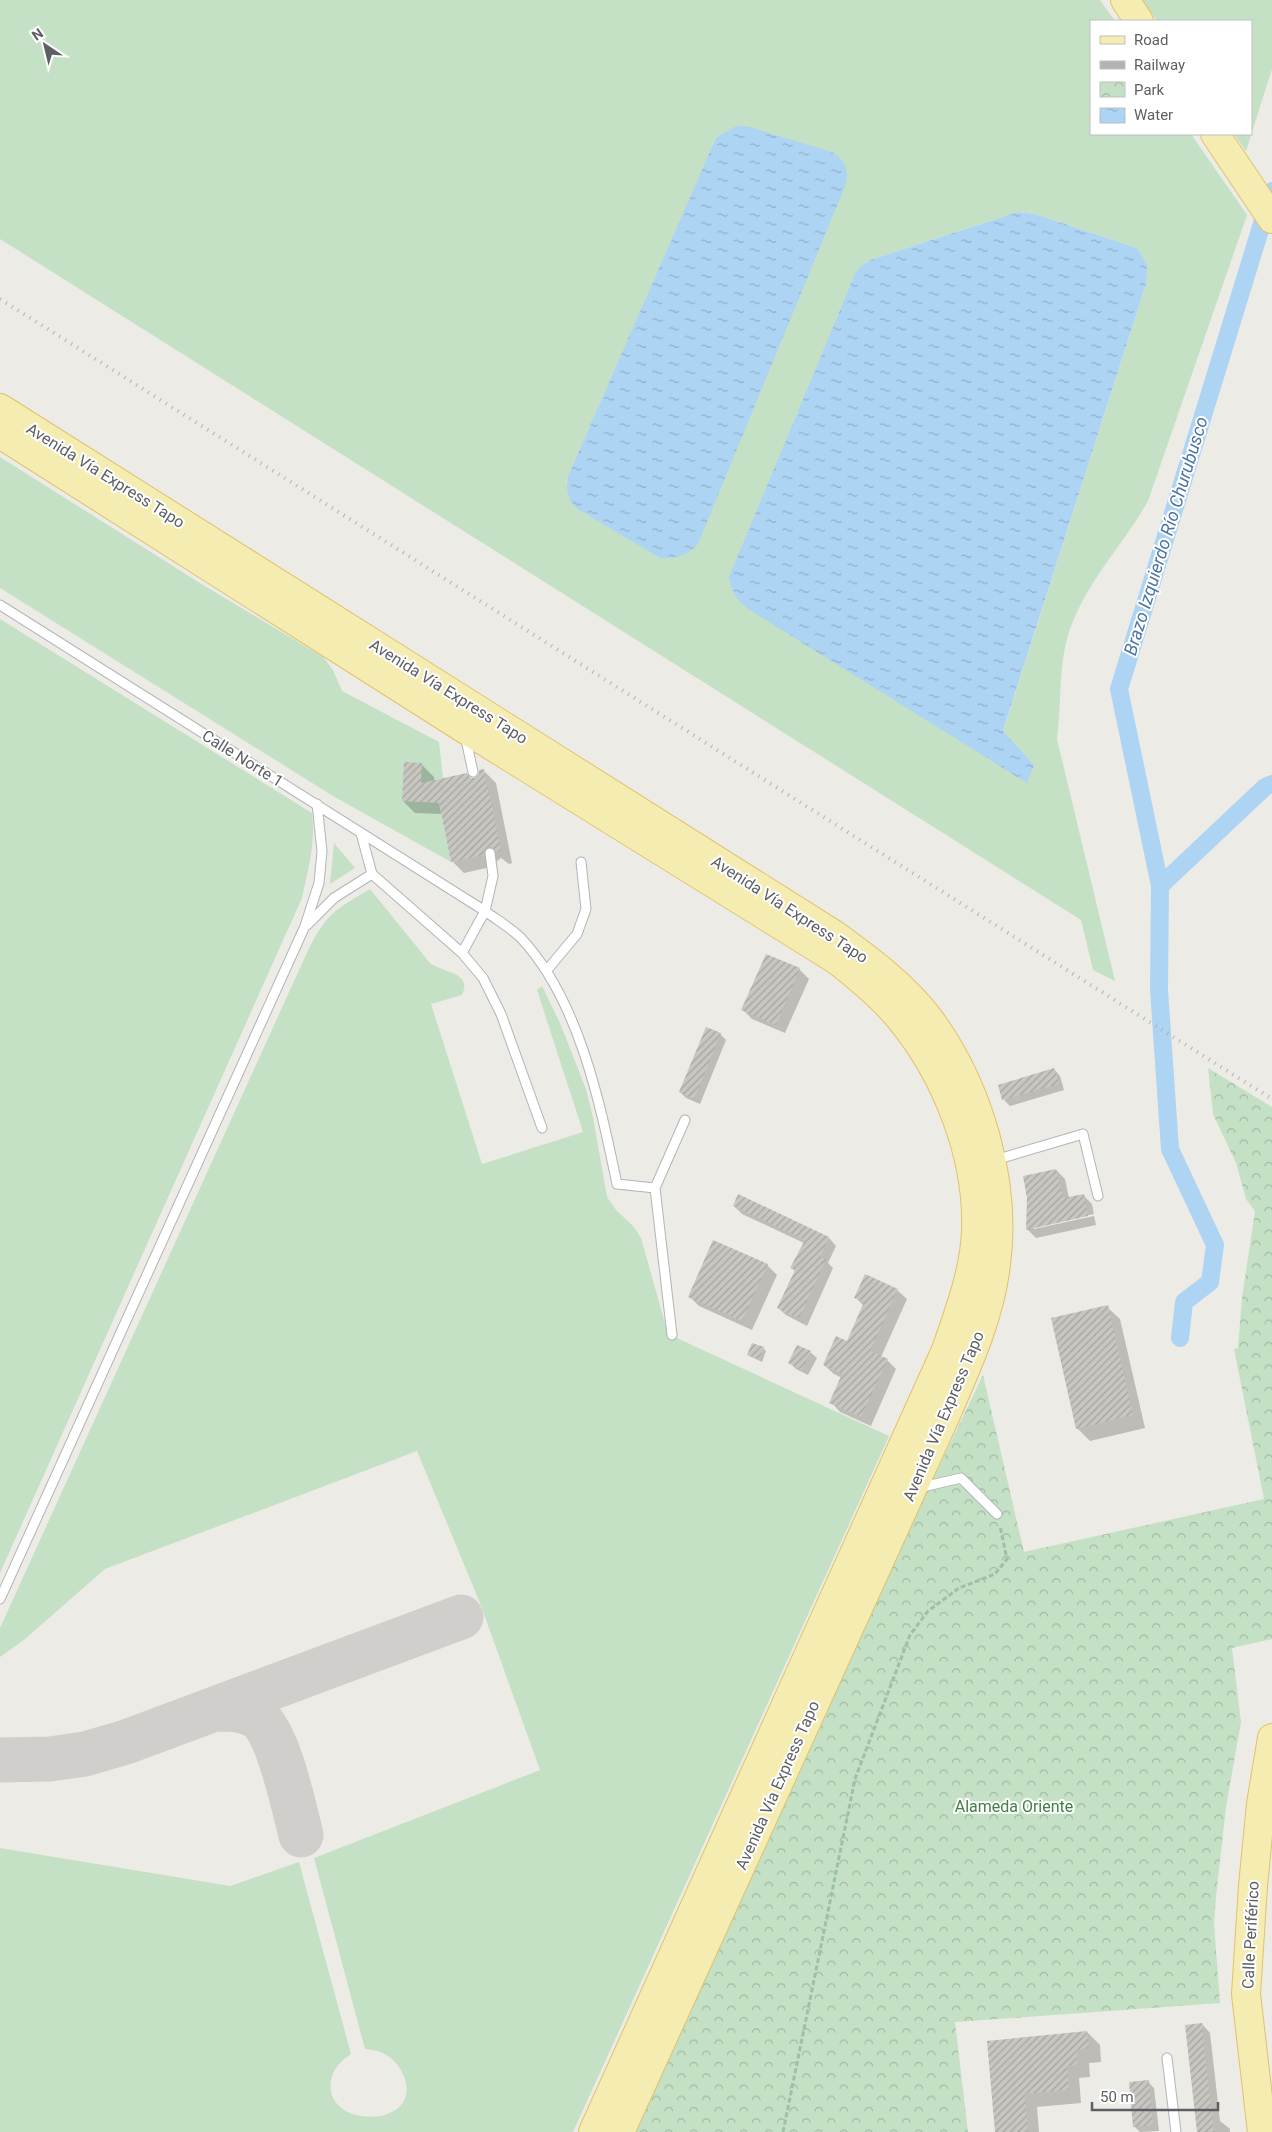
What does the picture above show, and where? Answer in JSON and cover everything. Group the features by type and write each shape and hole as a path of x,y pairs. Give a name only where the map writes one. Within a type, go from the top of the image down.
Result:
{"main road":[{"path":"1125,0 1138,20"},
{"path":"1216,135 1272,218"},
{"name":"Avenida Vía Express Tapo","path":"0,408 835,934 870,960 904,990 930,1020 947,1046 966,1084 983,1128 996,1184 998,1226 996,1264 987,1309 974,1349 620,2132"},
{"name":"Avenida Vía Express Tapo","path":"0,434 463,728 835,959 866,984 897,1015 920,1046 934,1070 958,1124 968,1156 976,1195 976,1233 971,1267 962,1303 946,1350 593,2132"},
{"name":"Calle Periférico","path":"1262,2132 1246,1994 1253,1886 1261,1804 1272,1738"}],"lane":[{"name":"Calle Norte 1","path":"0,605 317,804 485,911 520,936 547,970 580,1040 606,1132 617,1184 655,1188"},
{"path":"456,696 473,772"},
{"path":"0,1599 305,926 319,883 322,851 317,804"},
{"path":"361,833 372,874 462,953 483,978 501,1014 542,1128"},
{"path":"462,953 485,911 493,876 490,854"},
{"path":"547,970 577,934 586,909 581,862"},
{"path":"305,926 334,898 372,874"},
{"path":"672,1335 655,1188 685,1120"},
{"path":"992,1161 1083,1134 1098,1196"},
{"path":"911,1490 961,1478 997,1514"},
{"path":"1167,2058 1176,2132"}],"path":[{"path":"782,2132 855,1779 910,1635 928,1611 959,1588 995,1574 1006,1559 997,1514"}],"green space":[{"path":"0,0 1100,0 1114,20 1090,20 1090,135 1192,135 1247,215 1148,501 1089,589 1079,607 1065,647 1057,739 1115,981 1093,970 1081,920 0,239","holes":["717,137 566,485 568,476","1018,212 1035,214 1137,248 1146,284 1003,732 860,267 870,260"]},
{"path":"1142,0 1272,0 1272,69 1252,132 1252,20 1156,20"},
{"path":"1235,135 1251,135 1246,151"},
{"path":"0,457 203,585 323,657 333,670 342,691 439,742 443,778 434,780 451,862 333,796 0,588"},
{"path":"0,619 312,813 313,835 311,856 302,898 0,1573"},
{"path":"334,843 355,868 330,884"},
{"path":"370,889 430,963 455,974 463,982 462,995 431,1004 482,1164 583,1132 537,990 542,986 560,1023 586,1089 593,1117 607,1197 616,1210 634,1227 641,1238 668,1334 889,1436 573,2132 0,2132 0,1848 230,1886 299,1862 351,2054 341,2062 334,2072 331,2081 333,2098 343,2109 357,2115 374,2117 390,2113 402,2104 407,2091 402,2072 391,2058 377,2051 365,2049 314,1858 540,1770 480,1603 417,1451 105,1569 25,1639 0,1657 0,1628 310,946 328,918"},
{"name":"Alameda Oriente","path":"1208,1068 1272,1107 1272,1639 1232,1648 1241,1722 1226,1807 1214,1923 1220,2003 955,2022 968,2132 632,2132 899,1550 983,1375 1024,1552 1264,1499 1234,1349 1238,1348 1242,1298 1255,1211 1246,1199 1236,1163 1213,1114"}],"water":[{"path":"736,126 746,126 832,152 845,165 847,174 846,184 698,544 681,556 660,558 576,508 568,493 568,476 712,147 717,137"},
{"path":"1018,212 1035,214 1137,248 1147,265 1146,284 1003,731 1034,765 1027,783 748,609 735,595 729,577 855,274 860,267 870,260"}],"building":[{"path":"404,762 422,763 421,783 467,773 471,778 475,778 479,774 479,770 484,769 501,851 496,852 493,847 489,847 484,850 484,855 451,862 439,803 402,801"},
{"path":"766,954 800,968 776,1025 741,1010"},
{"path":"706,1027 721,1033 694,1099 679,1092"},
{"path":"1054,1068 1059,1084 1002,1100 998,1085"},
{"path":"1056,1169 1063,1198 1084,1194 1088,1216 1026,1230 1027,1198 1023,1176"},
{"path":"738,1194 829,1237 820,1257 826,1259 799,1319 777,1308 795,1270 790,1268 805,1240 733,1206"},
{"path":"713,1240 768,1264 742,1321 688,1297"},
{"path":"865,1274 898,1289 870,1351 888,1359 861,1417 829,1403 842,1374 823,1365 836,1336 847,1341 864,1302 854,1298"},
{"path":"1108,1305 1133,1415 1076,1429 1051,1318"},
{"path":"752,1343 764,1347 759,1360 747,1355"},
{"path":"797,1345 811,1351 802,1370 788,1363"},
{"path":"1202,2023 1214,2132 1197,2132 1185,2025"},
{"path":"1087,2031 1089,2049 1076,2050 1078,2065 1067,2066 1069,2090 1025,2094 1028,2132 995,2132 987,2041"},
{"path":"1149,2080 1153,2125 1133,2127 1129,2082"}],"waterway":[{"name":"Brazo Izquierdo Río Churubusco","path":"1180,1338 1184,1302 1210,1282 1215,1245 1170,1149 1159,990 1160,886 1119,689 1272,191"},
{"path":"1160,886 1265,787 1272,784"}],"taxiway":[{"path":"0,1760 50,1759 85,1754 126,1742 461,1617"},
{"path":"216,1709 231,1709 245,1712 254,1715 263,1723 278,1752 301,1835"}],"railway":[{"path":"0,299 1272,1099"}]}
